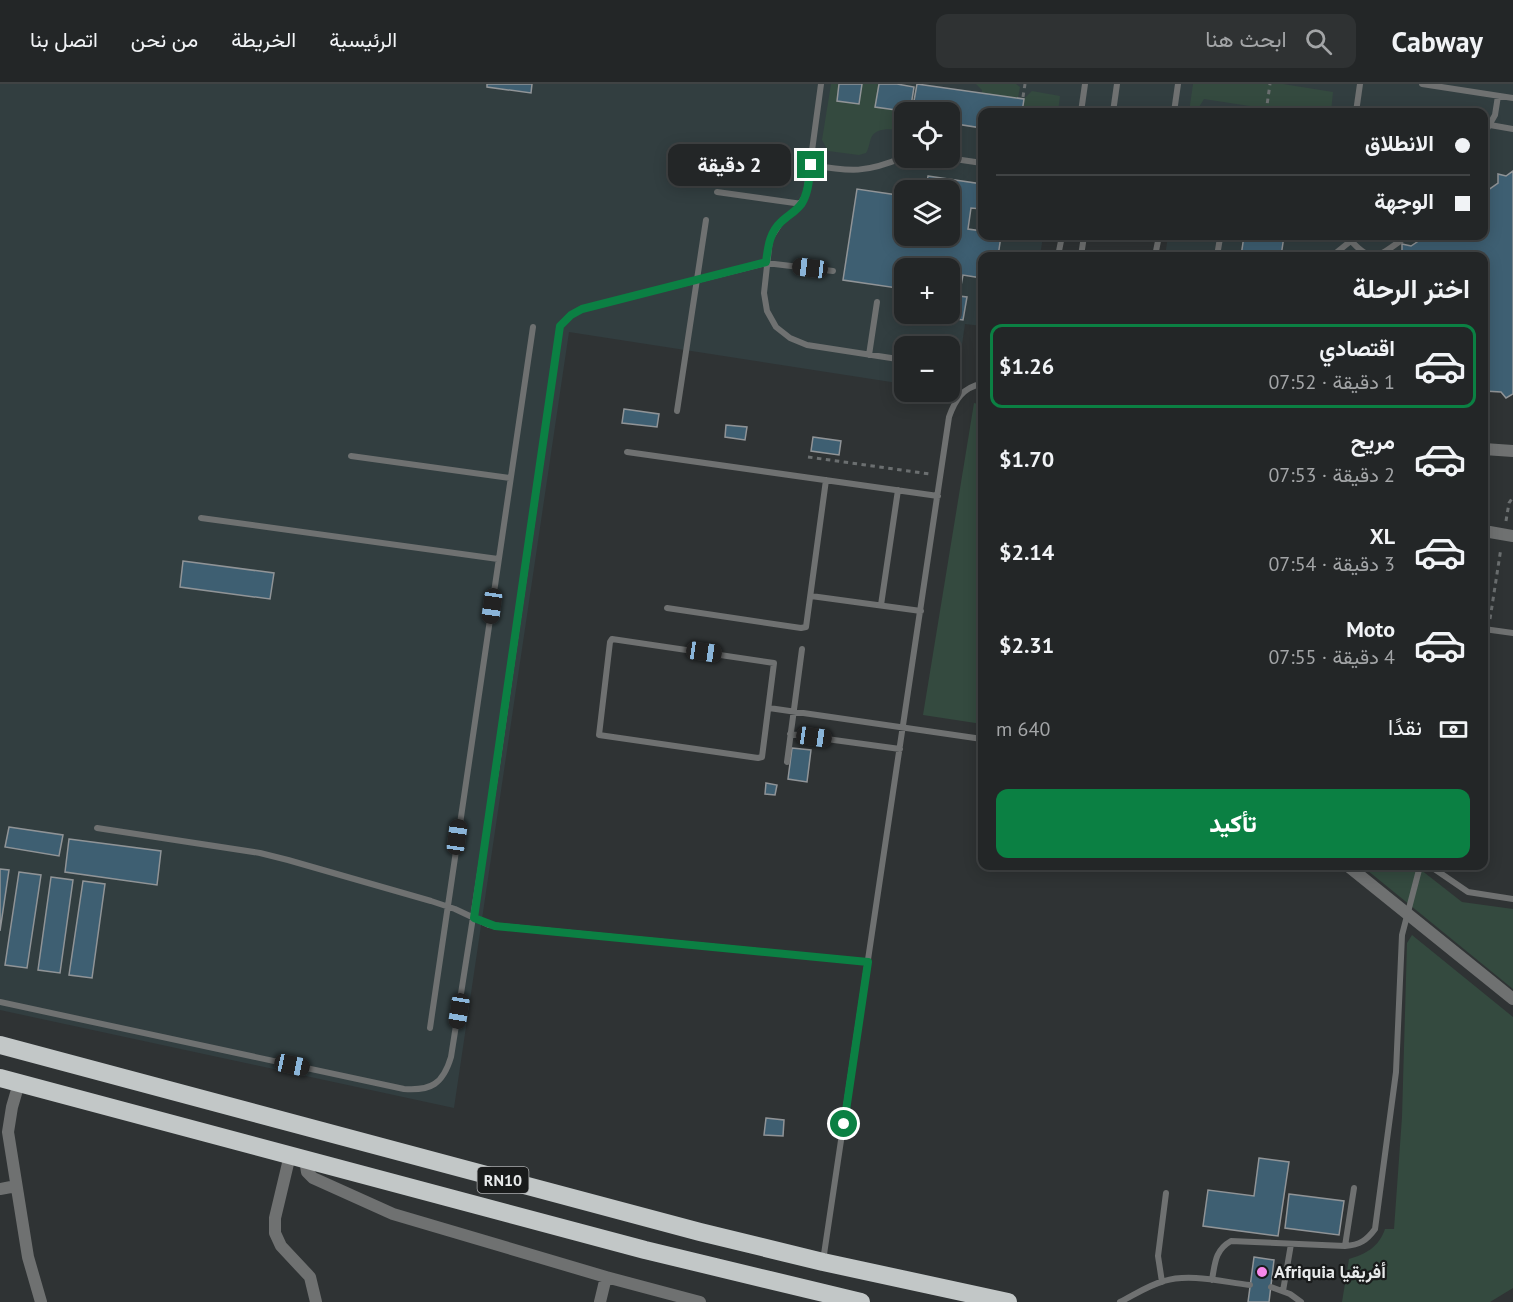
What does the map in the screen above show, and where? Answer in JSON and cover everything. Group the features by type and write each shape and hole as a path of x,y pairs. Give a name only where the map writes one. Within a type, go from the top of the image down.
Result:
{"highway":[{"name":"RN10","path":"0,1045 586,1203 823,1262 1008,1302"},
{"name":"RN10","path":"0,1078 645,1250 861,1302"}],"street":[{"path":"1488,448 1513,451"},
{"path":"1488,532 1508,535"},
{"path":"1353,870 1513,999"},
{"path":"19,1083 8,1132 28,1257 41,1302"},
{"path":"298,1157 313,1178 374,1207 606,1277 700,1302"},
{"path":"298,1157 275,1218 275,1233 281,1246 310,1277 316,1302"},
{"path":"0,1189 16,1186"},
{"path":"600,1302 606,1277"}],"lane":[{"path":"821,84 806,195 802,204 774,230 770,239 764,293 767,311 776,327 790,338 807,345 894,359"},
{"path":"1082,108 1085,84"},
{"path":"1114,108 1117,84"},
{"path":"1175,108 1178,84"},
{"path":"1357,108 1360,84"},
{"path":"1422,84 1513,98"},
{"path":"1488,128 1495,115 1498,96"},
{"path":"1490,125 1513,129"},
{"path":"960,159 978,162"},
{"path":"811,165 861,171 894,162"},
{"path":"717,192 802,204"},
{"path":"676,411 706,220"},
{"path":"1336,252 1349,240"},
{"path":"1384,252 1401,240"},
{"path":"0,1002 404,1089 420,1090 436,1084 447,1072 449,1065 474,918 560,326 571,315 582,309 766,262 833,271"},
{"path":"869,355 877,302"},
{"path":"430,1028 533,327"},
{"path":"823,1262 949,417 954,404 968,388 978,385"},
{"path":"627,452 938,496"},
{"path":"351,456 510,478"},
{"path":"667,609 804,628 807,625 826,480"},
{"path":"881,605 898,490"},
{"path":"201,518 498,559"},
{"path":"811,596 921,611"},
{"path":"1488,629 1513,633"},
{"path":"612,639 772,662 774,666 769,708 763,755 760,758 602,736 598,733 612,639"},
{"path":"787,762 802,649"},
{"path":"769,708 978,738"},
{"path":"790,734 900,749"},
{"path":"97,828 260,853 447,906 495,926 868,962"},
{"path":"1212,1280 1219,1250 1231,1241 1358,1245 1368,1239 1375,1229 1395,1082 1401,943 1419,870"},
{"path":"1436,870 1468,892 1513,899"},
{"path":"1346,1246 1354,1188"},
{"path":"1162,1281 1158,1256 1166,1193"},
{"path":"1283,1291 1291,1244"},
{"path":"1120,1302 1162,1281 1188,1278 1250,1285"},
{"path":"1271,1287 1301,1302"}],"path":[{"path":"1023,97 1025,84"},
{"path":"1267,108 1270,84"},
{"path":"808,458 941,475"},
{"path":"1488,620 1508,535 1509,503 1513,497"}],"shaded area":[{"path":"0,84 1513,84 1513,394 1506,398 1501,392 1488,391 1488,252 1166,252 1167,240 1488,240 1488,108 978,108 978,240 1042,240 1041,252 978,252 978,326 965,324 960,358 960,336 894,336 894,382 569,332 454,1108 0,1010"}],"green space":[{"path":"831,84 839,84 859,104 862,84 879,84 875,107 894,110 894,130 886,129 873,134 866,153 859,155 828,151 822,140"},
{"path":"976,84 1016,84 1020,87 1018,98 982,93"},
{"path":"1193,84 1283,84 1333,92 1331,108 1263,108 1204,99 1198,108 1190,108"},
{"path":"1032,91 1060,96 1058,108 1023,108 1024,99"},
{"path":"974,403 978,404 978,723 923,715"},
{"path":"1367,870 1421,870 1462,902 1513,909 1513,989"},
{"path":"1412,935 1513,1017 1513,1288 1490,1302 1342,1302 1349,1259 1371,1249 1379,1241 1385,1229 1394,1229 1402,1117 1407,943"}],"building":[{"path":"487,84 532,84 531,93 487,87"},
{"path":"839,84 862,84 859,104 837,101"},
{"path":"879,84 914,87 912,102 894,102 894,110 875,107"},
{"path":"917,84 1024,99 1023,108 978,108 978,127 960,125 960,102 914,102"},
{"path":"1513,171 1513,394 1506,398 1501,392 1488,391 1488,252 1402,252 1402,244 1411,246 1420,240 1488,240 1488,190 1498,183 1498,174 1506,176"},
{"path":"928,176 955,180 927,180"},
{"path":"960,181 978,183 978,209 971,208 968,229 978,230 978,240 1000,240 999,252 978,252 978,277 963,275 960,291 960,258 894,258 894,288 843,280 857,189 894,195 894,246 960,246"},
{"path":"1243,240 1283,240 1282,252 1242,252"},
{"path":"960,296 967,297 963,320 960,320"},
{"path":"624,409 659,414 657,427 622,423"},
{"path":"726,425 747,427 745,440 725,437"},
{"path":"813,437 841,441 839,455 811,451"},
{"path":"183,561 274,573 270,599 180,587"},
{"path":"792,748 811,750 807,782 788,779"},
{"path":"766,783 777,785 775,795 765,794"},
{"path":"9,827 63,835 59,856 5,847"},
{"path":"69,839 161,851 157,885 65,872"},
{"path":"0,869 9,870 0,931"},
{"path":"19,872 41,875 27,968 5,965"},
{"path":"51,877 73,880 60,973 38,970"},
{"path":"83,881 105,884 92,978 69,975"},
{"path":"766,1118 784,1120 783,1136 764,1135"},
{"path":"1259,1158 1289,1162 1278,1236 1203,1226 1208,1190 1254,1196"},
{"path":"1289,1194 1344,1201 1339,1235 1285,1228"},
{"name":"Afriquia أفريقيا","path":"1254,1257 1274,1260 1269,1302 1248,1302"}],"place":[{"name":"Afriquia أفريقيا","path":"1262,1272"}],"route":[{"path":"811,165 806,195 802,204 774,230 766,262 582,309 571,315 560,326 474,918 495,926 868,962 844,1124"}]}
